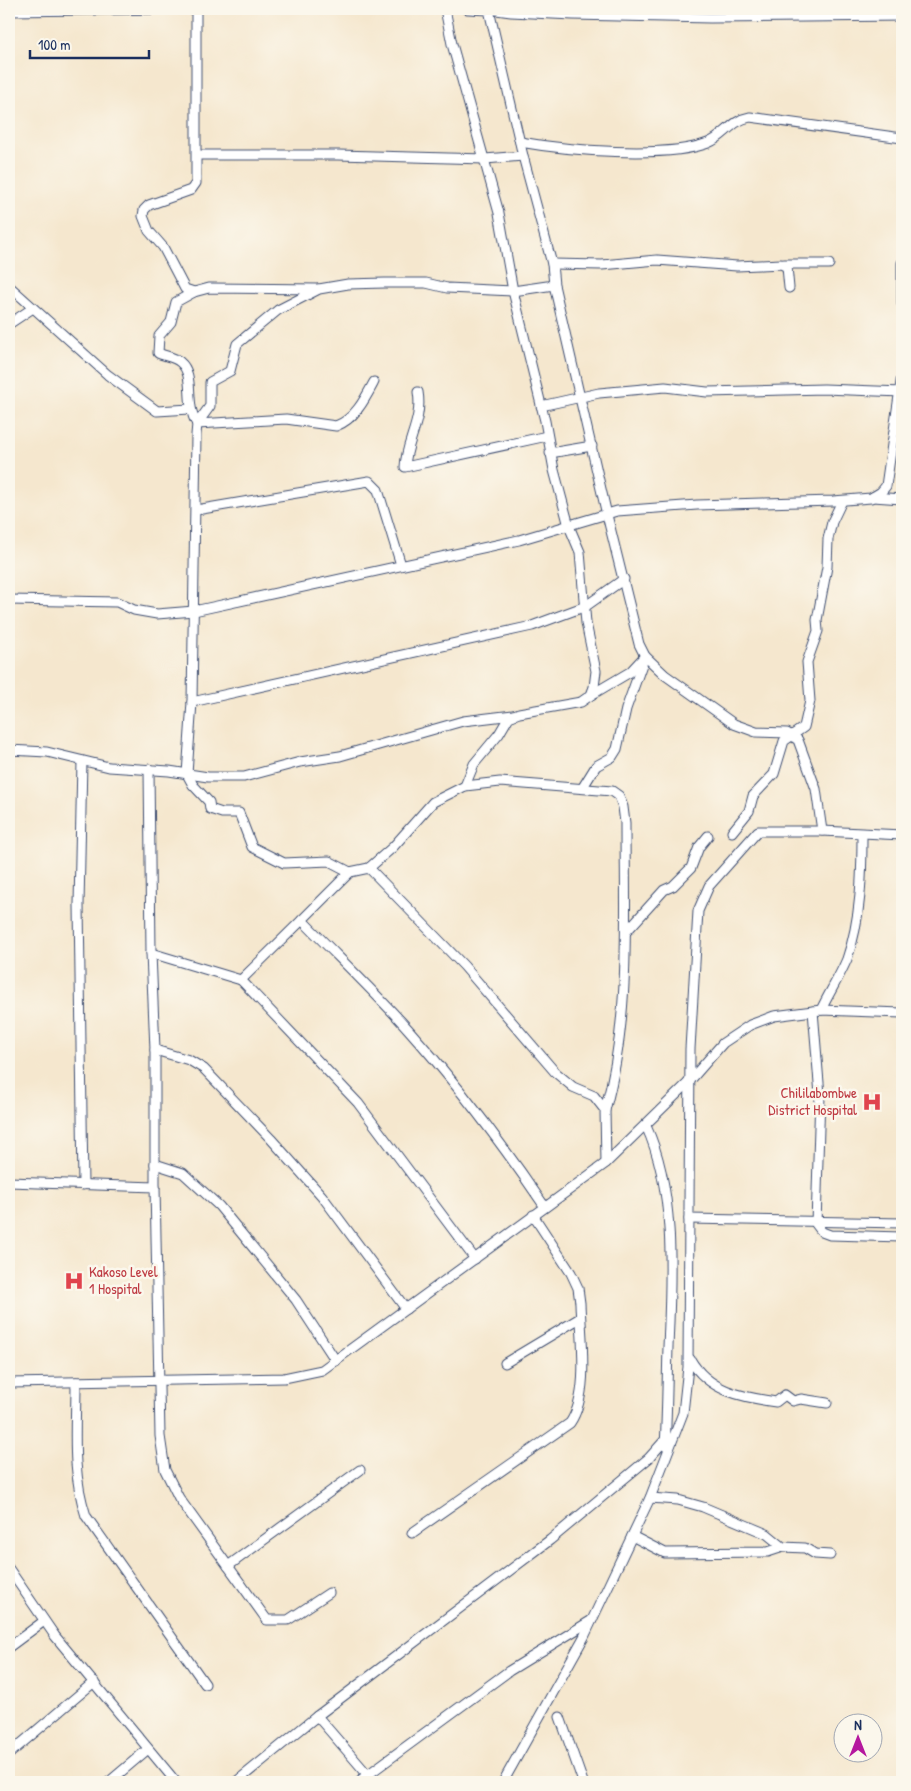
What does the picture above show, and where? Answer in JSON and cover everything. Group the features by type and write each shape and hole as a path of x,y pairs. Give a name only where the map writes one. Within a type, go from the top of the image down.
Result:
{"street":[{"path":"9,10 171,9"},
{"path":"194,292 185,289 163,247 149,231 143,216 144,210 149,205 178,196 194,187 197,155 196,9"},
{"path":"445,9 452,44 499,213 513,291 541,406 550,453 569,526 580,552 586,622 596,671 591,695"},
{"path":"467,9 574,12 816,13 902,16"},
{"path":"489,10 523,156 552,264 554,285 639,644 645,656 666,675 734,724 756,732 787,733 798,740 807,769 813,778 822,831"},
{"path":"520,142 576,149 650,151 684,149 708,143 720,136 735,122 750,118 902,138"},
{"path":"197,155 338,155 485,159 523,156"},
{"path":"552,264 602,265 657,260 736,266 829,264"},
{"path":"902,263 902,304"},
{"path":"784,264 787,267 789,288"},
{"path":"350,872 329,861 284,863 252,847 240,812 222,813 210,810 209,802 193,785 187,774 192,702 197,424 190,409 189,373 179,361 158,353 159,336 171,322 176,302 194,292 209,288 318,289 348,284 385,282 426,283 447,288 513,291 554,285"},
{"path":"9,286 108,376 157,411 190,409"},
{"path":"197,424 210,406 210,382 230,371 237,344 278,310 318,289"},
{"path":"9,324 33,308"},
{"path":"873,497 886,486 902,392 902,375"},
{"path":"197,424 251,423 286,419 336,426 343,423 364,402 374,382"},
{"path":"541,406 581,396 665,387 707,392 824,388 902,392"},
{"path":"418,392 420,403 414,435 405,453 405,467 547,436"},
{"path":"550,453 592,446"},
{"path":"196,510 368,481 373,483 378,490 401,564"},
{"path":"9,600 117,602 134,610 156,614 194,611 401,564 519,540 617,511 697,505 842,501 873,497 902,499"},
{"path":"732,832 746,815 753,796 774,774 784,741 804,727 810,701 807,662 818,631 817,620 827,567 828,539 832,522 842,501"},
{"path":"192,702 532,626 586,606 624,579"},
{"path":"9,750 47,752 109,767 149,769 229,778 260,775 287,765 340,756 463,721 513,715 581,702 630,672 645,656"},
{"path":"583,787 596,766 612,757 617,749 626,709 645,656"},
{"path":"465,786 480,756 499,734 507,720 513,715"},
{"path":"82,761 79,905 84,1185"},
{"path":"149,769 152,953 156,1050 155,1187 158,1380 160,1436 165,1470 179,1498 267,1620 288,1620 329,1593"},
{"path":"241,980 350,872 369,868 393,847 433,802 465,786 500,782 612,790 619,796 623,807 626,932 616,1060 605,1110 606,1163"},
{"path":"503,1782 592,1620 650,1498 684,1413 688,1357 690,1081 698,911 709,886 758,831 902,834"},
{"path":"862,834 860,901 847,958 817,1011 820,1095 816,1221 822,1232 830,1234 902,1237"},
{"path":"626,932 664,890 673,886 691,868 698,847 708,836"},
{"path":"369,868 464,966 556,1072 574,1087 594,1096 605,1110"},
{"path":"302,920 375,994 444,1070 496,1136 545,1207"},
{"path":"152,953 241,980 358,1103 475,1258"},
{"path":"9,1383 284,1378 322,1370 606,1163 690,1081 723,1043 750,1025 774,1016 817,1011 902,1013"},
{"path":"156,1050 189,1060 210,1076 271,1139 322,1196 406,1309"},
{"path":"646,1126 661,1163 670,1253 664,1461"},
{"path":"155,1164 183,1173 219,1206 296,1300 336,1361"},
{"path":"9,1182 155,1187"},
{"path":"412,1533 570,1423 578,1412 582,1395 578,1288 533,1215"},
{"path":"689,1219 901,1224"},
{"path":"505,1363 580,1318"},
{"path":"688,1357 698,1373 735,1396 776,1402 785,1396 793,1401 801,1398 828,1403"},
{"path":"76,1382 75,1460 78,1490 86,1516 205,1684"},
{"path":"236,1782 317,1716 550,1540 649,1458 666,1440"},
{"path":"228,1566 360,1470"},
{"path":"650,1498 678,1500 703,1507 767,1534 783,1547"},
{"path":"632,1536 666,1553 768,1552 783,1547 805,1548 815,1554 830,1555"},
{"path":"9,1569 44,1621 176,1782"},
{"path":"358,1782 530,1657 592,1620"},
{"path":"9,1647 44,1621"},
{"path":"9,1754 94,1682"},
{"path":"317,1716 374,1782"},
{"path":"560,1717 583,1782"},
{"path":"109,1782 148,1749"}],"place":[{"name":"Chililabombwe District Hospital","path":"872,1102"},
{"name":"Kakoso Level 1 Hospital","path":"74,1281"}]}
